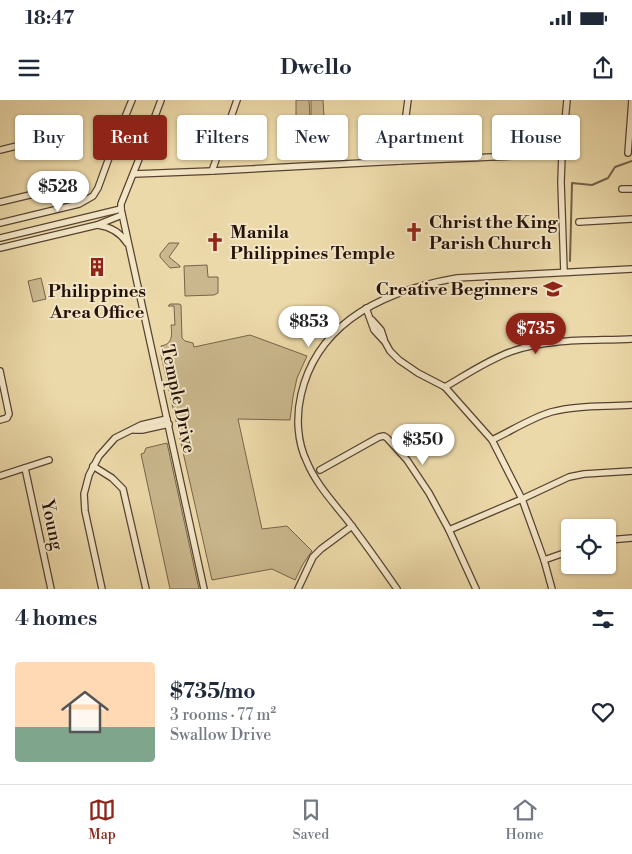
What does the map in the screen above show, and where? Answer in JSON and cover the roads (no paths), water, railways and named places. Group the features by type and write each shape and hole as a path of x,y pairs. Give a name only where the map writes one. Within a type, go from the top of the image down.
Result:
{"street":[{"path":"0,223 79,204 93,196 98,188 132,100"},
{"path":"122,212 121,204 161,100"},
{"path":"212,171 237,100"},
{"path":"400,161 408,100"},
{"path":"566,115 567,100"},
{"path":"628,153 632,100"},
{"path":"0,150 15,146"},
{"path":"134,174 492,157"},
{"path":"562,160 564,272"},
{"path":"0,202 59,188"},
{"path":"622,189 632,189"},
{"path":"0,248 97,225 122,212"},
{"path":"0,238 122,212"},
{"name":"Temple Drive","path":"122,212 204,589"},
{"path":"579,222 632,219"},
{"path":"97,225 116,231 126,240 130,249"},
{"path":"396,589 313,474 306,460 298,422 299,404 307,377 319,350 342,324 366,308 402,291 457,278 632,269"},
{"path":"366,308 370,318 381,330 390,351 399,360 418,373 444,387 492,440 522,499 544,560 552,589"},
{"path":"444,387 490,361 512,351 527,347 562,342 632,339"},
{"path":"0,371 9,416 0,420"},
{"path":"492,440 550,412 570,408 632,405"},
{"path":"102,589 84,502 86,486 93,466 115,438 132,430 142,430 146,427 168,422"},
{"path":"320,470 384,436 407,460 429,493 449,530 476,589"},
{"path":"0,476 49,460"},
{"path":"93,466 112,478 125,495 146,589"},
{"name":"Young","path":"25,468 51,589"},
{"path":"449,530 569,477 584,474 632,471"},
{"path":"298,589 313,557 352,526"},
{"path":"616,539 632,538"},
{"path":"544,560 561,554"}],"waterway":[{"path":"570,261 572,183 592,185 608,178 615,167 632,161"}],"place":[{"name":"Christ the King Parish Church","path":"414,232"},
{"name":"Manila Philippines Temple","path":"215,242"},
{"name":"Philippines Area Office","path":"97,267"},
{"name":"Creative Beginners","path":"553,289"}]}
